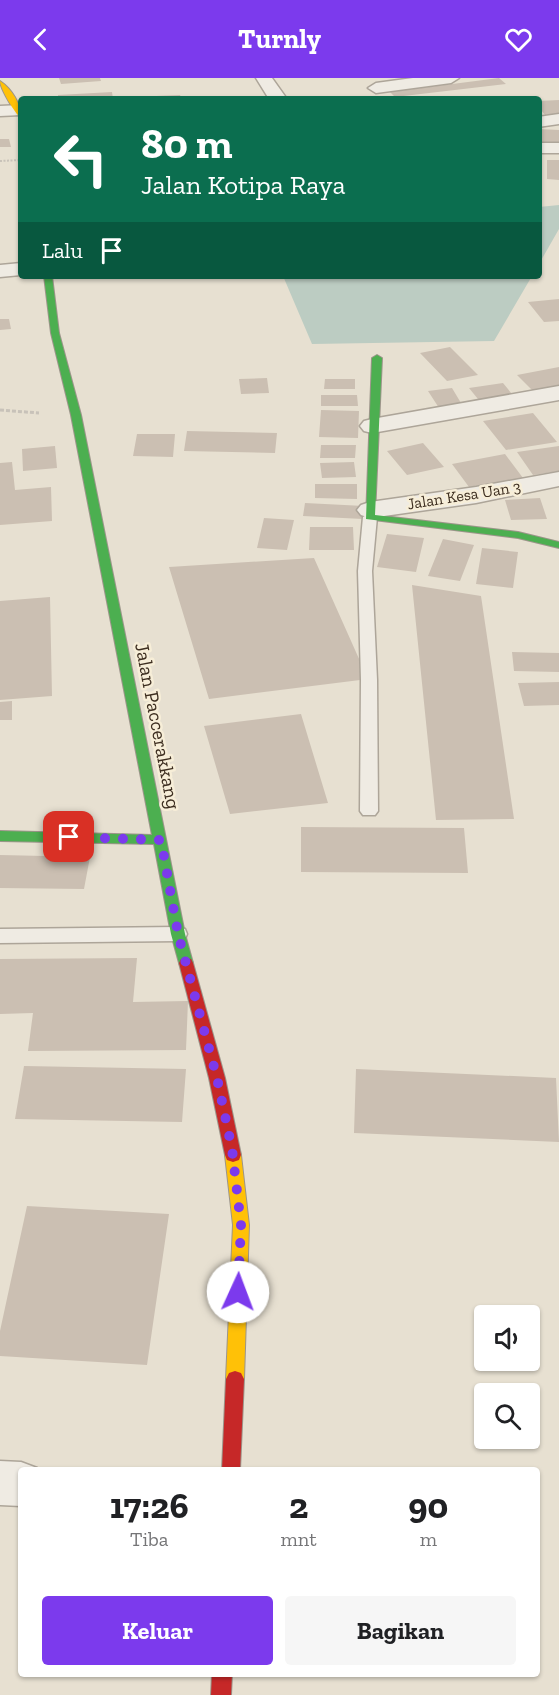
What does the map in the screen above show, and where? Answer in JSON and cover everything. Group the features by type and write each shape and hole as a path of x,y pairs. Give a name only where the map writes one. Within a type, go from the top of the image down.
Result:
{"main road":[{"path":"0,83 18,110"},
{"name":"Jalan Paccerakkang","path":"48,279 55,333 76,415 178,934 217,1078 232,1149 241,1225 231,1467"},
{"path":"377,358 372,426 370,513 559,544"},
{"path":"0,836 161,840"},
{"path":"221,1695 222,1677"}],"street":[{"path":"264,78 276,96"},
{"path":"374,88 451,78"},
{"path":"0,111 18,113"},
{"path":"542,122 559,120"},
{"path":"542,148 559,148"},
{"path":"0,271 18,269"},
{"path":"372,426 559,393"},
{"name":"Jalan Kesa Uan 3","path":"370,513 559,479"},
{"path":"0,1483 18,1484"}],"lane":[{"path":"369,811 369,680 365,571 370,513"},
{"path":"0,936 178,934"}],"path":[{"path":"0,160 18,160"}],"shaded area":[{"path":"559,205 559,229 542,259 542,207"},
{"path":"284,279 530,279 494,341 312,344"}],"building":[{"path":"59,78 100,78 101,81 61,84"},
{"path":"499,78 506,84 404,96 394,96 390,92"},
{"path":"112,92 113,96 58,96"},
{"path":"559,100 559,114 545,115 542,111 542,101"},
{"path":"542,129 559,130 559,145 542,145"},
{"path":"0,139 9,139 11,147 0,147"},
{"path":"547,160 559,160 559,180 547,179"},
{"path":"559,299 559,321 544,322 528,302"},
{"path":"0,319 9,319 11,329 0,330"},
{"path":"450,347 478,375 447,381 420,353"},
{"path":"559,367 559,389 536,394 517,375"},
{"path":"267,378 269,393 241,394 239,379"},
{"path":"325,379 355,379 355,389 324,389"},
{"path":"503,383 516,399 482,404 469,388"},
{"path":"452,388 464,408 441,411 428,391"},
{"path":"321,395 357,395 358,406 321,406"},
{"path":"321,410 359,411 358,438 319,437"},
{"path":"533,413 557,442 506,450 483,421"},
{"path":"187,431 277,433 275,453 184,451"},
{"path":"137,434 175,434 173,457 133,456"},
{"path":"423,443 444,467 407,475 387,451"},
{"path":"321,445 356,445 355,458 320,458"},
{"path":"55,446 57,468 23,471 22,449"},
{"path":"559,446 559,471 533,475 517,452"},
{"path":"505,454 523,478 469,487 452,464"},
{"path":"12,462 15,490 51,487 52,521 0,525 0,463"},
{"path":"354,462 356,477 322,478 320,463"},
{"path":"315,484 357,484 357,499 315,498"},
{"path":"540,498 547,519 511,520 505,500"},
{"path":"305,503 364,506 363,519 303,516"},
{"path":"264,518 294,520 287,550 257,548"},
{"path":"310,527 353,527 354,550 309,550"},
{"path":"387,534 424,538 416,572 377,567"},
{"path":"443,539 474,545 460,581 428,576"},
{"path":"482,548 518,552 513,588 476,584"},
{"path":"314,558 368,679 209,699 169,567"},
{"path":"412,585 481,596 514,819 436,820"},
{"path":"50,597 52,696 0,700 0,601"},
{"path":"512,652 559,653 559,672 514,671"},
{"path":"559,682 559,705 524,706 518,683"},
{"path":"12,701 12,720 0,720 0,702"},
{"path":"301,714 328,803 230,814 204,726"},
{"path":"301,827 464,828 468,873 301,872"},
{"path":"0,855 90,857 84,889 0,888"},
{"path":"137,958 133,1002 188,1001 186,1050 28,1051 33,1013 0,1014 0,959"},
{"path":"24,1066 186,1069 182,1122 15,1119"},
{"path":"356,1069 556,1078 559,1142 354,1133"},
{"path":"27,1206 169,1214 147,1365 0,1356 0,1331"}],"traffic: fast":[{"path":"48,279 55,333 76,415 178,934 186,963"},
{"path":"377,358 370,517 518,535 559,545"},
{"path":"0,836 161,840"}],"traffic: slow":[{"path":"0,83 18,110"},
{"path":"233,1155 241,1225 235,1379"}],"traffic: jam":[{"path":"186,963 217,1078 233,1155"},
{"path":"231,1467 235,1379"},
{"path":"221,1695 222,1677"}],"route":[{"path":"69,837 161,840 178,934 217,1078 232,1149 241,1225 238,1292"}]}
